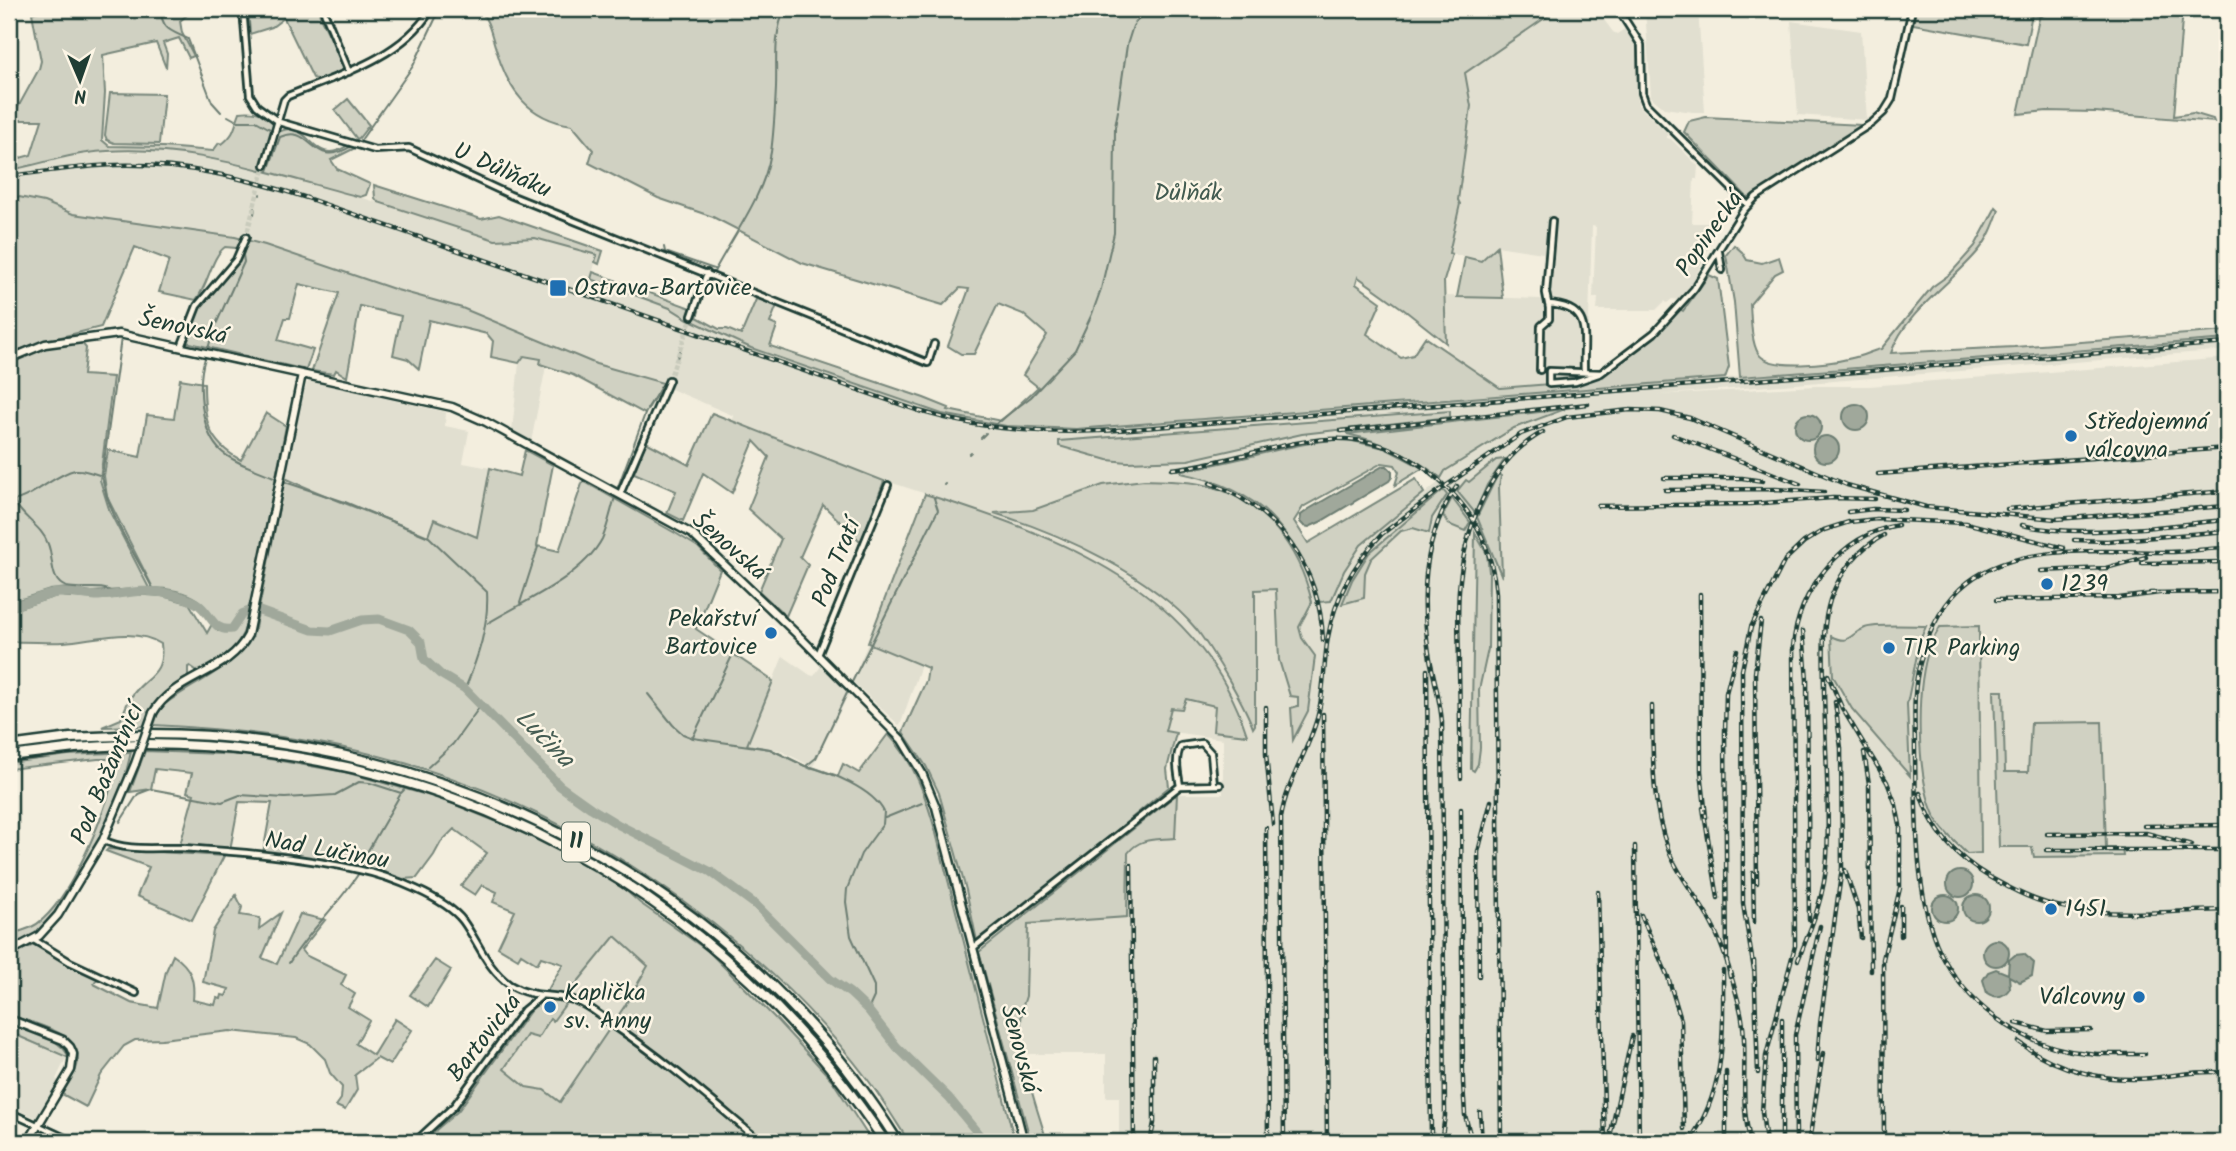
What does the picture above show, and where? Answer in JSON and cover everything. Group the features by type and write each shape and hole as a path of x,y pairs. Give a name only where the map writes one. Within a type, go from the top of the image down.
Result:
{"highway":[{"name":"11","path":"9,746 70,738 145,735 225,737 271,742 353,756 426,776 484,798 596,853 684,911 766,980 807,1022 839,1060 898,1142"},
{"name":"11","path":"9,757 75,748 142,744 234,748 335,763 457,799 545,837 603,868 706,941 799,1030 850,1091 885,1142"}],"street":[{"path":"243,9 250,95 257,106 279,121"},
{"path":"323,9 349,72"},
{"path":"1618,9 1641,45 1642,93 1646,104 1748,205"},
{"name":"Popinecká","path":"1584,371 1549,371 1549,384 1575,382 1601,373 1654,333 1693,289 1742,211 1756,197 1872,123 1884,112 1892,99 1912,9"},
{"path":"2004,9 2041,12 2048,9"},
{"path":"265,165 284,100 288,96 349,72 376,58 425,20 430,10"},
{"name":"U Důlňáku","path":"279,121 375,150 409,148 510,195 928,363 934,344"},
{"path":"1540,370 1541,326 1549,319 1546,293 1552,221"},
{"path":"181,347 197,306 236,260 246,237"},
{"path":"1719,251 1722,270"},
{"path":"692,316 707,273"},
{"path":"1547,304 1569,308 1582,318 1585,330 1584,371 1601,373"},
{"name":"Šenovská","path":"9,359 45,344 106,334 129,335 420,399 466,412 692,534 902,740 922,773 936,807 1024,1142"},
{"name":"Pod Bažantnicí","path":"9,952 34,940 58,915 103,841 153,713 169,694 229,658 245,641 251,626 302,374"},
{"path":"620,494 669,380"},
{"name":"Pod Tratí","path":"818,655 888,485"},
{"path":"973,948 1180,786 1217,785 1211,753 1202,743 1181,746 1177,764 1180,786"},
{"name":"Nad Lučinou","path":"103,841 125,847 181,848 301,859 387,877 431,897 462,919 491,968 510,985 540,997"},
{"path":"34,940 71,962 136,993"},
{"name":"Bartovická","path":"415,1142 454,1107 524,1010 540,997 557,996 580,1002 638,1041 761,1142"},
{"path":"9,1019 59,1038 72,1050 74,1062 28,1142"},
{"path":"9,1112 74,1142"}],"shaded area":[{"path":"1558,9 1596,9 1613,32 1617,34 1626,28 1638,44 1638,105 1667,133 1667,138 1698,166 1697,179 1694,179 1692,223 1709,223 1709,234 1714,236 1693,282 1679,300 1672,299 1667,303 1665,301 1656,310 1597,310 1598,298 1593,298 1596,227 1592,226 1587,382 1501,388 1446,350 1446,296 1541,299 1543,253 1497,246 1481,261 1449,253 1460,204 1458,200 1471,106 1465,73"},
{"path":"1645,9 1698,9 1705,112 1664,108 1651,97"},
{"path":"1791,21 1861,31 1867,120 1798,115"},
{"path":"162,152 195,155 261,169 360,197 495,240 535,238 597,255 591,279 670,308 751,348 942,414 1023,428 1101,427 2227,339 2227,350 1656,395 1816,386 1869,386 2227,358 2227,1142 1119,1142 1119,1097 1106,1097 1106,1054 1023,1054 1022,1007 1026,996 1027,926 1128,853 1134,845 1142,841 1175,838 1177,794 1223,794 1223,739 1165,731 1171,708 1186,698 1216,706 1213,731 1247,735 1224,684 1196,641 1149,595 1100,563 1063,545 978,511 850,469 732,422 734,416 671,389 670,385 596,364 462,308 397,290 235,237 73,214 44,202 9,195 9,170 88,153","holes":["1560,410 1514,428 1445,471 1441,478 1401,451 1350,434","1450,412 1450,417 1302,434 1188,460 1108,460 1059,446 1059,441","1315,441 1370,444 1413,461 1439,482 1361,545 1344,571 1331,601 1319,601 1309,573 1293,542 1259,505 1230,489 1182,473 1182,470 1212,466","1103,485 1228,492 1255,508 1276,527 1302,568 1312,602 1299,627 1302,638 1315,656 1308,710 1298,706 1298,697 1279,660 1276,588 1255,589 1253,727 1211,649 1195,628 1154,591 1095,554 997,513 1033,510"]},
{"path":"524,356 541,359 541,364 546,366 531,442 512,431 519,363"},
{"path":"310,381 446,412 445,426 469,431 463,463 490,468 477,538 434,519 429,536 324,496 285,478 297,415"},
{"path":"1856,404 1865,408 1869,417 1865,426 1856,430 1847,426 1843,417 1847,408"},
{"path":"1808,414 1817,418 1821,427 1817,436 1808,440 1799,436 1795,427 1799,418"},
{"path":"1826,436 1835,440 1839,449 1835,458 1826,462 1817,458 1813,449 1817,440"},
{"path":"1383,466 1392,471 1389,481 1320,522 1309,527 1300,522 1301,515 1309,509"},
{"path":"868,643 921,665 900,726 852,681"},
{"path":"783,656 810,675 814,676 821,666 849,693 813,767 779,750 747,745"},
{"path":"1960,871 1969,875 1973,884 1969,893 1960,897 1951,893 1947,884 1951,875"},
{"path":"1945,895 1954,899 1958,908 1954,917 1945,921 1936,917 1932,908 1936,899"},
{"path":"1976,895 1985,899 1989,908 1985,917 1976,921 1967,917 1963,908 1967,899"},
{"path":"615,936 648,966 624,1007 613,1020 583,1000 568,994"},
{"path":"1996,940 2005,944 2009,953 2005,962 1996,966 1987,962 1983,953 1987,944"},
{"path":"2024,954 2034,963 2032,976 2020,982 2009,976 2010,988 2005,993 1997,996 1987,993 1983,980 1988,972 1996,969 2008,974 2009,960 2015,955"},
{"path":"567,1002 581,1008 610,1028 559,1102 544,1090 527,1087 503,1069 527,1034 550,1018 554,1020"},
{"path":"9,1032 66,1058 56,1079 60,1082 41,1120 9,1106"}],"green space":[{"path":"47,9 194,9 180,21 182,33 194,56 189,58 179,38 163,43 167,54 166,68 156,43 103,55 105,93 102,140 109,146 213,151 230,136 240,112 255,112 264,115 274,126 263,159 269,161 277,133 288,129 304,135 318,148 326,151 336,151 348,145 357,147 331,160 337,169 370,184 366,195 360,197 225,162 157,151 87,153 9,170 9,161 31,155 42,120 11,120 41,61 32,13"},
{"path":"248,9 319,9 320,17 344,64 343,71 319,80 313,78 284,18 272,27 250,34"},
{"name":"Důlňák","path":"479,9 1558,9 1465,73 1471,106 1458,200 1460,204 1449,253 1452,254 1444,281 1446,343 1358,277 1356,284 1381,302 1367,334 1401,358 1413,355 1425,337 1500,388 1575,382 1601,373 1664,326 1680,309 1683,311 1709,275 1718,279 1729,367 1725,378 1076,429 1006,426 942,414 751,348 670,308 591,279 593,272 699,311 697,317 719,329 727,329 741,335 757,297 777,305 770,323 777,326 770,346 924,398 949,408 948,410 1001,421 1038,387 1023,375 1047,335 1023,314 998,304 974,354 961,354 948,346 969,289 960,288 943,305 802,263 713,217 658,198 589,163 593,150 572,125 543,116 522,100 514,89"},
{"path":"1916,9 1984,9 2032,14 2026,44 1913,24"},
{"path":"2002,9 2183,9 2174,116 2193,113 2213,119 2214,122 2095,112 2047,111 2018,114 2040,14"},
{"path":"110,93 164,94 159,144 114,143 107,140 105,135"},
{"path":"348,99 369,125 357,139 335,110"},
{"path":"1706,117 1863,125 1748,198 1684,132 1689,121"},
{"path":"374,185 481,219 499,215 603,251 599,264 595,262 597,255 535,238 495,240 378,202"},
{"path":"9,195 44,202 73,214 235,237 265,245 397,290 462,308 596,364 663,383 645,414 573,375 540,364 541,359 524,356 519,363 491,357 493,341 487,334 429,320 419,369 408,359 393,355 401,316 360,306 347,377 336,370 334,374 312,371 339,293 299,284 290,318 285,318 278,340 313,350 306,370 186,342 199,307 242,255 236,248 225,247 216,257 196,300 159,292 169,260 135,247 101,327 19,350 13,343 9,345"},
{"path":"1996,207 1999,210 1983,245 1918,311 1898,338 1891,353 2227,331 2227,339 1740,377 1734,302 1726,255 1734,245 1747,260 1762,263 1779,257 1783,270 1775,274 1750,304 1753,336 1758,353 1764,359 1775,363 1802,365 1830,362 1881,349 1932,287 1950,274 1975,246"},
{"path":"1497,246 1503,298 1457,297 1465,257 1481,261"},
{"path":"81,342 86,348 83,375 113,377 100,480 110,512 149,588 92,592 68,588 50,590 9,603 9,362 40,349"},
{"path":"180,379 204,383 205,408 210,429 221,446 241,460 266,413 286,426 250,608 241,612 231,626 216,622 193,597 176,591 153,588 107,497 104,476 108,450 140,457 147,415 174,418"},
{"path":"1565,409 1514,428 1445,471 1441,478 1397,450 1347,434"},
{"path":"1450,411 1450,417 1302,434 1188,460 1108,460 1059,446 1059,441"},
{"path":"712,413 884,481 861,542 823,505 800,557 808,565 786,616 759,591 781,539 748,509 769,457 754,441 732,493 703,473 683,521 667,513 676,491 634,473 646,442 689,465"},
{"path":"1343,439 1385,448 1423,468 1395,485 1399,472 1395,465 1382,463 1303,507 1294,521 1308,543 1416,479 1424,493 1361,545 1344,571 1331,601 1319,602 1298,553 1270,516 1233,490 1181,473 1182,470 1282,449"},
{"path":"525,450 553,465 537,546 559,551 583,481 698,547 720,570 696,629 773,681 747,745 770,749 811,769 812,767 838,776 843,764 859,773 888,734 905,756 924,793 936,833 1015,1142 909,1142 868,1080 821,1024 769,971 712,922 650,878 586,839 519,805 449,777 351,749 268,735 154,725 165,704 229,663 248,641 255,628 285,478 428,536 434,519 477,537 490,468 519,476"},
{"path":"1505,459 1487,485 1475,513 1457,491 1466,480 1469,482 1496,460"},
{"path":"1498,474 1501,476 1499,487 1502,577 1477,517"},
{"path":"1144,480 1193,483 1229,493 1263,515 1277,529 1298,563 1312,602 1299,627 1302,638 1315,656 1308,711 1293,740 1291,708 1298,706 1298,697 1290,696 1279,660 1276,589 1255,590 1253,728 1210,648 1178,610 1155,591 1103,558 1048,532 994,513 1033,510 1103,485"},
{"path":"1443,490 1447,495 1432,518 1429,533 1413,528 1401,531 1371,559 1365,573 1364,598 1342,604 1352,580 1369,553"},
{"path":"925,494 975,510 1073,550 1119,576 1160,606 1196,642 1225,684 1247,735 1213,731 1215,706 1186,699 1182,709 1171,708 1165,731 1176,733 1167,769 1169,787 977,941 939,793 926,766 903,732 926,681 928,668 868,643"},
{"path":"1452,498 1470,522 1465,531 1448,524 1443,515"},
{"path":"1475,533 1487,554 1489,572 1488,649 1479,690 1480,748 1478,764 1474,771 1471,769"},
{"path":"130,594 162,596 189,603 207,633 212,624 218,631 233,630 244,614 250,612 243,634 233,649 199,672 188,667 188,677 162,696 144,726 102,727 121,719 136,690 153,675 160,663 161,644 139,636 126,635 64,642 9,642 9,611 57,596 99,599"},
{"path":"1877,626 1926,626 1920,640 1907,704 1910,776 1852,709 1833,676 1831,636 1842,640 1865,628"},
{"path":"1979,626 1981,853 1967,854 1941,827 1929,800 1921,756 1920,708 1925,664 1940,627"},
{"path":"1994,691 2003,691 2005,772 2028,772 2031,723 2102,722 2106,848 2122,848 2123,856 2034,857 2032,847 1999,847"},
{"path":"145,751 246,755 345,772 441,799 539,839 614,880 640,903 708,951 832,1080 872,1142 422,1142 458,1111 533,1007 549,1000 567,1002 553,1021 550,1019 538,1038 527,1035 504,1069 526,1087 544,1090 560,1102 624,1007 648,966 615,936 568,994 546,993 563,964 541,957 537,964 521,954 518,959 498,947 515,911 493,902 497,892 482,885 475,895 461,886 487,853 454,829 441,842 417,878 402,879 356,866 263,853 272,803 239,802 230,850 180,845 194,794 187,792 192,773 155,769 151,789 130,792"},
{"path":"131,752 121,793 99,842 74,885 43,928 28,940 9,946 9,934 40,922 67,888 98,824 116,763 112,759 98,759 9,769 9,763 68,755"},
{"path":"1177,794 1175,838 1143,842 1128,853 1127,917 1028,924 1022,1050 1047,1142 1031,1142 979,952"},
{"path":"106,851 224,856 192,920 137,896 149,867"},
{"path":"236,895 242,907 240,915 260,918 259,929 281,913 262,958 277,964 300,914 325,920 301,950 305,955 346,975 341,985 355,994 348,1007 369,1020 356,1044 373,1055 395,1019 412,1030 390,1065 377,1058 355,1075 357,1090 345,1110 336,1106 341,1099 342,1087 330,1073 325,1059 310,1044 296,1038 230,1031 135,1040 124,1046 101,1075 86,1107 62,1094 76,1068 76,1050 62,1035 9,1015 9,955 34,945 100,975 94,984 131,1003 158,1008 166,971 173,955 191,974 193,1000 215,1005 217,998 226,996 229,989 203,982 213,931"},
{"path":"435,960 451,970 428,1007 410,995"},
{"path":"9,1023 52,1040 69,1058 9,1032"}],"waterway":[{"path":"160,9 165,26 188,39 212,102 221,112"},
{"path":"361,140 413,66 440,9"},
{"path":"714,272 755,199 767,168 774,120 777,38 785,9"},
{"path":"1118,107 1127,45 1133,26 1146,9"},
{"path":"993,426 1031,397 1075,350 1092,314 1101,289 1114,233 1115,127 1118,111"},
{"path":"228,116 237,121 256,121 272,130"},
{"path":"268,171 280,137 291,134 299,136 320,151 329,153 339,152 353,145"},
{"name":"U Důlňáku","path":"254,214 255,208"},
{"path":"208,349 213,331 244,262 246,243"},
{"path":"664,247 665,252 714,269"},
{"path":"692,321 712,277"},
{"path":"102,476 121,338"},
{"path":"676,360 680,351"},
{"path":"205,358 201,381 202,407 215,444 234,460 276,478"},
{"path":"647,409 666,379"},
{"path":"9,414 14,501 45,538 57,580 67,587 98,588 115,594"},
{"path":"616,492 645,414"},
{"path":"981,438 986,433"},
{"path":"9,502 67,472 85,471 102,476 110,506 124,535 154,591 162,592"},
{"path":"285,482 345,502 429,537 487,592 482,641 465,689"},
{"path":"488,623 551,587 581,565 602,539 615,497"},
{"path":"852,682 938,510 934,498"},
{"path":"520,603 538,547"},
{"name":"Lučina","path":"9,606 56,593 99,596 139,591 156,592 192,601 200,606 217,626 226,629 232,629 242,614 254,609 312,630 330,631 362,620 379,619 409,630 421,642 424,659 440,674 465,689 560,786 619,825 711,872 756,905 830,979 868,1010 897,1047 949,1098 985,1142"},
{"path":"693,737 732,656"},
{"path":"848,691 816,758 806,766 827,772 861,789 871,796 884,812 883,824 861,854 847,889 851,936 874,986 874,997 868,1010"},
{"path":"648,694 683,734 693,738 770,749 805,766"},
{"path":"428,767 453,744 481,705"},
{"path":"120,822 138,794 151,789 222,802 240,795 285,798 335,795 359,782 401,793 404,790"},
{"path":"361,868 366,854 400,795"},
{"path":"885,818 922,803"},
{"path":"289,963 359,873"}],"tunnel":[{"path":"246,237 265,165"},
{"path":"669,380 692,316"}],"railway":[{"path":"9,176 89,167 141,165 190,169 237,178 307,198 919,411 972,424 1024,430 1077,432 1131,429 2227,343"},
{"path":"1341,431 1588,404"},
{"path":"1284,1142 1281,817 1319,711 1328,637 1335,608 1354,569 1382,534 1521,434 1567,417 1630,410 1660,411 1690,418 1847,485 1926,507 2056,519 2227,506"},
{"path":"1461,778 1458,610 1466,544 1482,500 1494,479 1507,461 1543,432"},
{"path":"1673,435 1800,484"},
{"path":"1172,469 1316,440 1349,439 1382,445 1415,461 1448,489 1468,512 1482,536 1491,563 1496,593 1501,1142"},
{"path":"1878,474 2227,448"},
{"path":"1664,478 1742,478 1763,481"},
{"path":"1210,483 1256,508 1291,544 1314,588 1323,640"},
{"path":"1441,1142 1445,1116 1442,722 1426,631 1425,588 1427,566 1437,525 1457,486"},
{"path":"1665,490 1775,489 1824,492"},
{"path":"2007,509 2227,491"},
{"path":"1598,506 1875,499"},
{"path":"1848,512 1873,509 1904,510"},
{"path":"1754,970 1743,904 1742,670 1751,627 1785,560 1804,542 1824,530 1849,522 1877,519 1966,523 2064,548"},
{"path":"2022,525 2097,531 2227,520"},
{"path":"1766,1142 1762,1112 1766,1056 1795,946 1793,647 1797,626 1813,586 1826,568 1858,540 1898,525"},
{"path":"2074,540 2107,541 2227,531"},
{"path":"1798,960 1821,897 1826,871 1828,795 1824,634 1827,611 1834,590 1851,562 1866,547 1884,535"},
{"path":"2086,1053 2044,1044 2024,1035 1987,1011 1957,979 1935,940 1922,888 1917,831 1914,708 1920,663 1927,640 1943,608 1959,590 1989,569 2012,560 2064,552 2176,552 2227,548"},
{"path":"2041,571 2106,568 2146,557"},
{"path":"2142,563 2227,562"},
{"path":"2150,593 2227,592"},
{"path":"1996,600 2119,598 2160,593"},
{"path":"1700,594 1701,771 1706,817"},
{"path":"1757,883 1755,673 1761,621"},
{"path":"1803,631 1807,680 1809,920"},
{"path":"1730,977 1727,962 1725,733 1726,693 1737,650"},
{"path":"1427,670 1431,1142"},
{"path":"1828,675 1842,708 1887,782 1900,825 1900,888 1883,959 1884,1142"},
{"path":"1817,1061 1842,868 1841,748 1835,702"},
{"path":"1652,706 1654,778 1662,832 1677,868 1716,932 1739,1004 1744,1038 1745,1108 1751,1142"},
{"path":"1266,707 1266,754 1273,824"},
{"path":"1323,714 1327,1142"},
{"path":"1864,752 1869,784 1871,971"},
{"path":"1920,793 1934,824 1965,860 1992,879 2037,900 2087,911 2147,913 2227,910"},
{"path":"1479,976 1478,852 1491,801"},
{"path":"1703,808 1718,898"},
{"path":"1461,809 1463,1083 1465,1115 1472,1142"},
{"path":"2144,826 2227,825"},
{"path":"1266,828 1268,1142"},
{"path":"2047,834 2146,833 2192,845"},
{"path":"1635,846 1639,1142"},
{"path":"2047,850 2227,850"},
{"path":"1131,865 1134,1142"},
{"path":"1845,870 1858,909 1861,938"},
{"path":"1753,873 1754,922"},
{"path":"1598,892 1605,1142"},
{"path":"1901,906 1901,936"},
{"path":"1641,915 1668,977 1681,1020 1684,1129"},
{"path":"1796,1142 1795,1035 1820,926"},
{"path":"1754,961 1758,1073"},
{"path":"1688,1142 1701,1123 1716,1082 1722,1038 1723,970"},
{"path":"1782,1019 1782,1142"},
{"path":"2016,1023 2047,1031 2091,1030"},
{"path":"1611,1132 1632,1036"},
{"path":"2019,1042 2033,1052 2065,1067 2099,1076 2135,1079 2199,1072 2227,1073"},
{"path":"2079,1052 2145,1054"},
{"path":"1809,1142 1823,1053"},
{"path":"1150,1142 1154,1123 1154,1056"},
{"path":"1726,1072 1726,1142"},
{"path":"1480,1112 1482,1142"}],"place":[{"name":"Ostrava-Bartovice","path":"558,288"},
{"name":"Středojemná válcovna","path":"2071,436"},
{"name":"1239","path":"2047,584"},
{"name":"Pekařství Bartovice","path":"771,633"},
{"name":"TIR Parking","path":"1889,648"},
{"name":"1451","path":"2051,909"},
{"name":"Válcovny","path":"2139,997"},
{"name":"Kaplička sv. Anny","path":"550,1007"}]}
